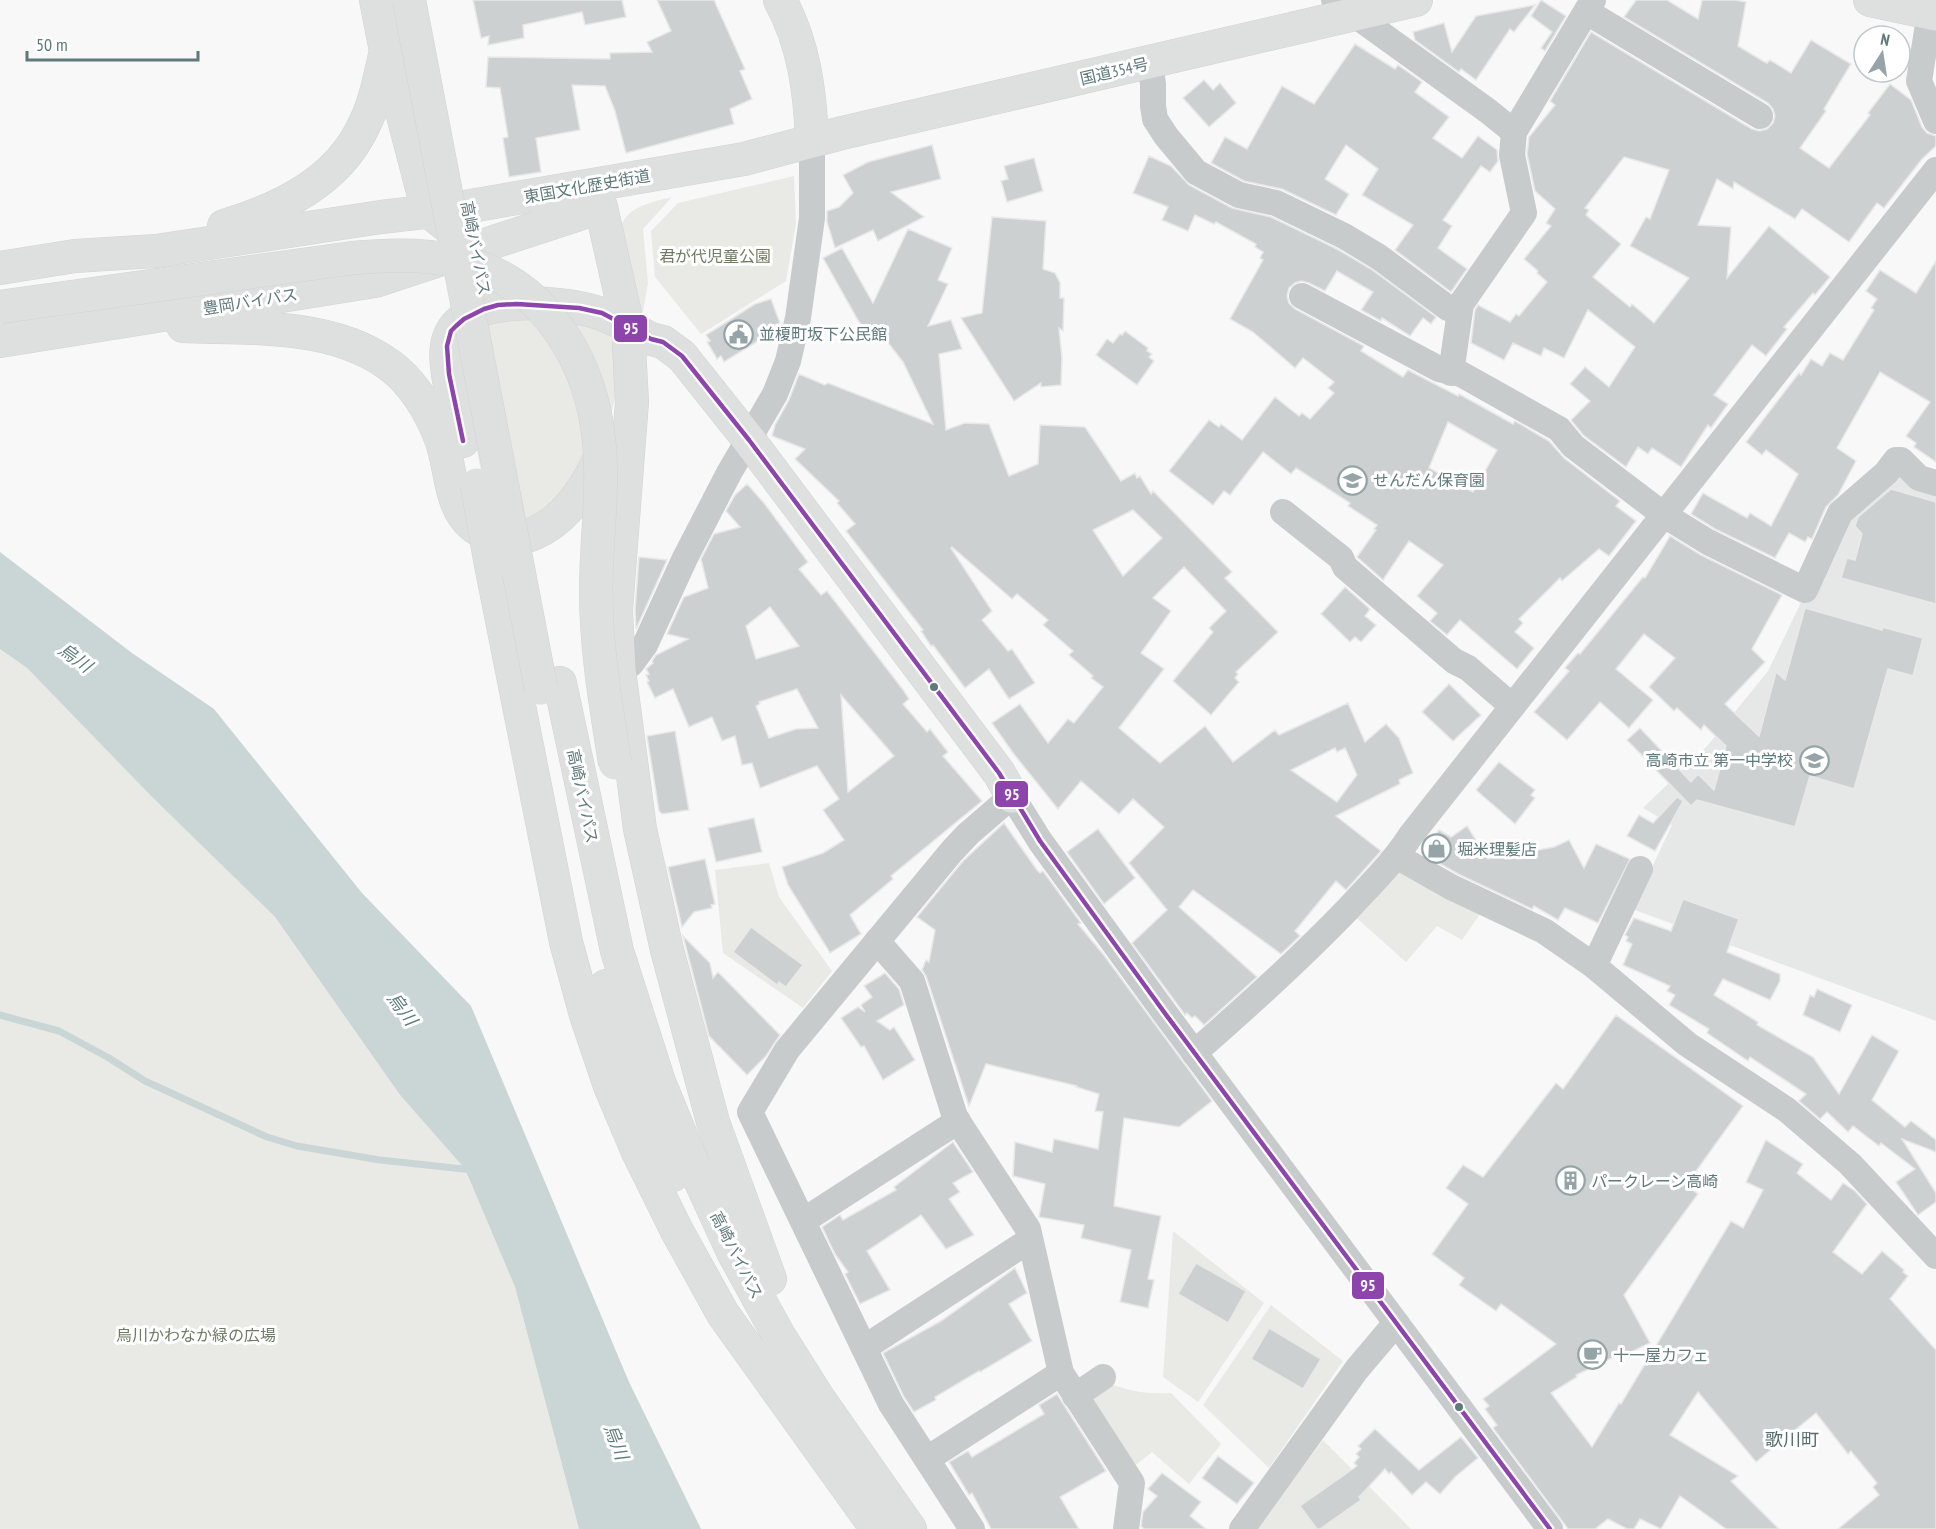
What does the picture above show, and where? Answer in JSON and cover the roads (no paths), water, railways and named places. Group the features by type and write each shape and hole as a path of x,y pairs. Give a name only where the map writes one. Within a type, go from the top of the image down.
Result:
{"main road":[{"path":"376,0 386,51 423,192 444,210 451,228 496,242"},
{"name":"高崎バイパス","path":"409,0 550,685 617,951 660,1082 694,1167 733,1252 778,1334 819,1399 911,1529"},
{"name":"高崎バイパス","path":"429,0 550,685 585,903 613,1013 639,1092 682,1194 745,1317 878,1529"},
{"path":"780,0 791,20 802,56 810,91 813,140"},
{"name":"国道354号","path":"813,140 1150,63 1345,7 1416,0"},
{"path":"1870,0 1933,9"},
{"path":"0,268 75,256 154,238 224,226 280,206 307,190 327,174 348,151 366,123 375,98 386,51"},
{"name":"東国文化歴史街道","path":"496,242 744,159 813,140"},
{"name":"東国文化歴史街道","path":"444,210 744,159"},
{"path":"75,256 156,251 381,217 444,210 514,210 572,201 601,207 628,327 632,402 616,610 619,670 640,829 667,950 713,1122 770,1279"},
{"name":"豊岡バイパス","path":"0,341 347,286 390,277 496,242"},
{"path":"0,307 351,258 404,254 440,258 477,267 506,281 543,310 572,349 594,407 600,462 597,620 603,689 626,829 650,953 670,1033 700,1131 725,1188 770,1279 829,1389 911,1529"},
{"path":"878,1529 723,1314 677,1231 643,1162 610,1086 586,1015 566,942 477,485 464,441 449,374 447,346 451,331 464,319 498,305 553,305 602,313 651,339 663,342 682,356 749,440 999,773 1020,810"},
{"path":"59,333 160,326 257,314 314,317 359,328 383,340 407,357 421,383 442,441 454,496 463,516 489,534 516,540 552,523 569,507 584,487 612,430 630,360"},
{"path":"421,383 450,410 464,441"}],"street":[{"path":"1451,373 1458,311 1461,304 1524,213 1512,155 1514,132 1590,6 1760,116"},
{"path":"1345,7 1514,132"},
{"path":"1933,9 1919,81 1936,121"},
{"path":"1150,63 1155,119 1196,172 1239,195 1276,203 1344,236 1379,257 1448,308 1458,311"},
{"path":"619,670 631,664 645,645 685,558 729,473 775,394 788,362 798,318 812,218 813,140"},
{"path":"1194,1053 1291,967 1398,856 1411,835 1512,706 1936,170"},
{"path":"1302,296 1440,369 1461,374 1559,429 1572,446 1664,515 1708,542 1805,590 1840,513 1886,473 1896,460 1901,460 1919,478 1936,483"},
{"path":"1283,512 1341,558 1345,567 1454,661 1468,668 1512,706"},
{"path":"972,1529 891,1404 750,1112 787,1050 952,851 1020,810 1194,1053 1550,1529"},
{"path":"1398,856 1471,887 1544,931 1594,966 1687,1044 1787,1110 1850,1164 1936,1256"},
{"path":"1594,966 1640,869"},
{"path":"877,941 912,981 958,1121 1028,1229 1061,1373 1132,1483 1126,1529"},
{"path":"803,1221 958,1121"},
{"path":"864,1348 1030,1240"},
{"path":"1242,1529 1357,1369 1396,1323"},
{"path":"927,1459 1061,1373"},
{"path":"1075,1396 1103,1377"}],"water":[{"name":"烏川","path":"0,552 132,653 214,709 362,893 471,1006 629,1382 701,1529 579,1529 515,1287 465,1169 400,1095 275,917 152,797 27,668 0,649"}],"waterway":[{"path":"0,1015 59,1031 145,1081 267,1137 297,1146 380,1160 473,1170"}],"place":[{"name":"並榎町坂下公民館","path":"738,334"},
{"name":"せんだん保育園","path":"1352,480"},
{"name":"高崎市立 第一中学校","path":"1814,760"},
{"name":"堀米理髪店","path":"1436,849"},
{"name":"パークレーン高崎","path":"1570,1181"},
{"name":"十一屋カフェ","path":"1592,1355"}],"district":[{"name":"歌川町","path":"1792,1440"}],"park label":[{"name":"君が代児童公園","path":"715,256"},
{"name":"烏川かわなか緑の広場","path":"196,1335"}]}
